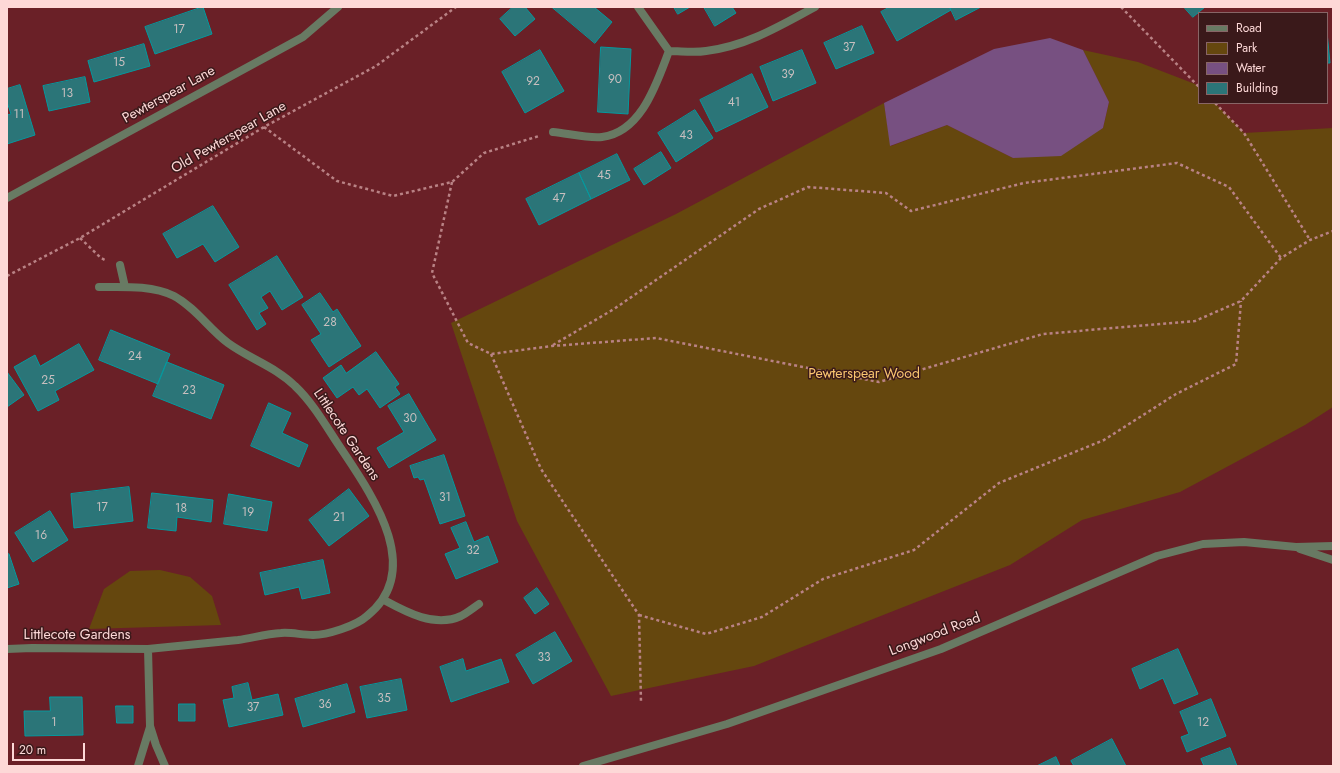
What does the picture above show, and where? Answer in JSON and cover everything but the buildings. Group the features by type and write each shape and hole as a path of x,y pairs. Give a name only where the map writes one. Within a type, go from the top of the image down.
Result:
{"street":[{"name":"Pewterspear Lane","path":"7,198 303,37 338,7"},
{"path":"638,7 669,50"},
{"path":"669,50 705,51 734,46 763,35 815,7"},
{"path":"553,132 602,137 623,129 643,111 657,84 669,50"},
{"path":"120,265 125,287"},
{"name":"Littlecote Gardens","path":"7,649 148,649 238,640 282,633 321,633 340,629 366,617 384,600 391,580 392,566 390,536 368,489 312,405 294,385 272,368 228,343 191,307 172,296 149,290 125,287 99,288"},
{"name":"Longwood Road","path":"583,766 727,724 941,649 1157,556 1203,544 1244,542 1296,547 1333,546"},
{"name":"Longwood Road","path":"1296,547 1333,560"},
{"path":"384,600 411,614 437,620 460,616 479,604"},
{"name":"Littlecote Gardens","path":"148,649 150,726 165,766"},
{"name":"Littlecote Gardens","path":"138,766 150,726"}],"path":[{"name":"Old Pewterspear Lane","path":"7,276 80,238 264,127 376,66 456,7"},
{"path":"1121,7 1198,86"},
{"path":"1216,104 1244,133 1310,240"},
{"path":"264,127 337,181 393,196 452,182 484,153 553,132"},
{"path":"552,346 614,310 759,209 808,187 886,193 911,211 1024,182 1177,163 1228,187 1281,258"},
{"path":"452,182 432,273 468,343 491,354 552,346 656,338 879,382 1043,334 1195,321 1241,302 1281,258 1310,240 1333,231"},
{"path":"80,238 100,258 120,265"},
{"path":"639,615 706,634 762,617 823,579 914,550 999,483 1104,440 1176,394 1236,364 1241,302"},
{"path":"491,354 541,469 639,615 641,702"}],"green space":[{"name":"Pewterspear Wood","path":"1083,50 1138,62 1195,84 1198,86 1198,104 1216,104 1244,133 1333,128 1333,407 1305,425 1180,492 1082,520 1010,565 754,666 611,696 517,521 451,323 676,214 884,103 891,146 947,125 1013,158 1103,128 1109,102"},
{"path":"160,570 190,577 212,596 221,625 89,629 104,589 130,571"}],"water":[{"path":"1050,38 1083,50 1109,102 1103,128 1061,156 1013,158 947,125 890,146 884,103 994,49"}]}
